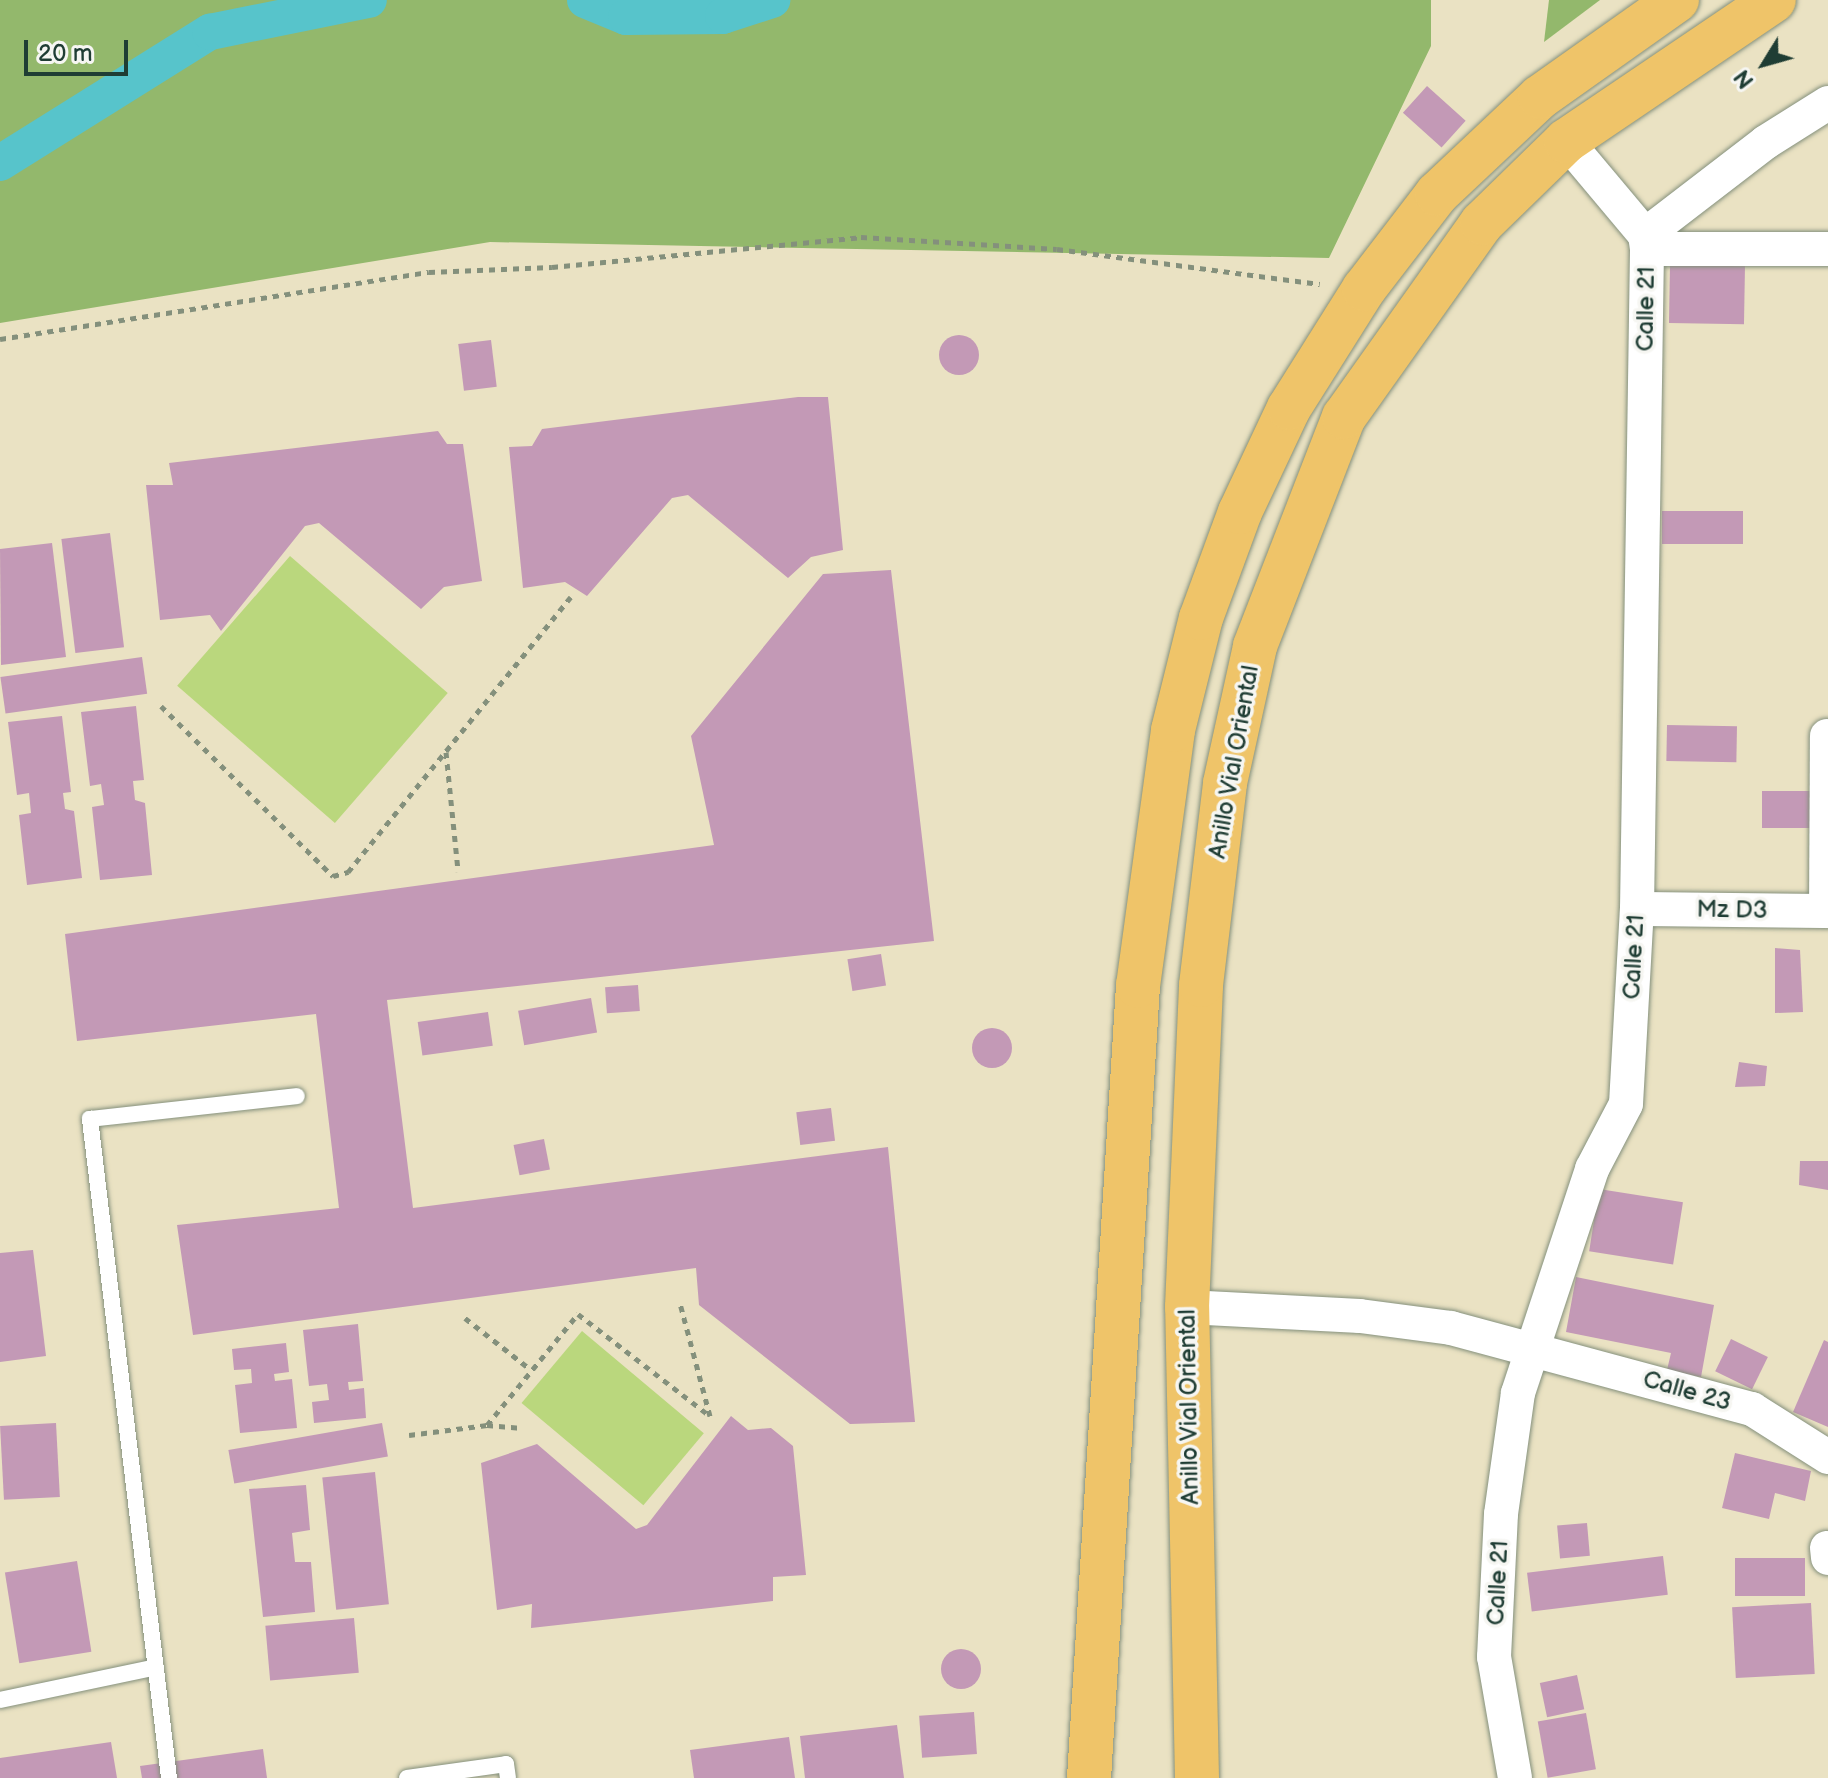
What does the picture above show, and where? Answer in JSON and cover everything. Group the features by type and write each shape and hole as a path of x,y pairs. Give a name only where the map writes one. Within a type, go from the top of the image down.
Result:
{"highway":[{"path":"1089,1778 1138,986 1173,730 1201,618 1240,512 1289,408 1364,289 1437,194 1501,129 1677,0"},
{"name":"Anillo Vial Oriental","path":"1197,1778 1187,1307 1201,985 1225,783 1255,646 1344,417 1482,223 1566,141 1774,0"}],"street":[{"path":"1646,242 1766,142 1828,103"},
{"name":"Calle 21","path":"1515,1778 1494,1657 1500,1530 1518,1393 1536,1348 1592,1169 1626,1104 1637,909 1646,242 1566,141"},
{"path":"1646,242 1828,249"},
{"path":"1827,736 1827,911"},
{"name":"Mz D3","path":"1637,909 1827,911"},
{"name":"Calle 23","path":"1187,1307 1360,1316 1451,1328 1536,1348 1752,1409 1828,1457"},
{"path":"1827,1548 1828,1558"}],"lane":[{"path":"169,1778 90,1119 297,1096"},
{"path":"0,1700 156,1667"},
{"path":"407,1778 506,1764 508,1778"}],"path":[{"path":"0,339 429,272 552,267 861,237 1057,249 1364,289"},
{"path":"161,706 333,876 348,872 571,597"},
{"path":"446,751 458,871"},
{"path":"487,1425 578,1314 710,1416 680,1303"},
{"path":"465,1318 530,1369"},
{"path":"409,1435 487,1425 519,1428"}],"green space":[{"path":"0,0 1431,0 1431,46 1329,258 490,242 0,323"},
{"path":"1549,0 1600,0 1544,42"},
{"path":"290,556 448,693 335,823 177,686"},
{"path":"582,1331 704,1433 643,1505 522,1403"}],"building":[{"path":"1427,86 1466,121 1442,148 1403,113"},
{"path":"1670,265 1745,266 1744,324 1669,323"},
{"path":"959,335 973,341 979,355 973,369 959,375 945,369 939,355 945,341"},
{"path":"491,340 497,387 464,391 458,344"},
{"path":"798,397 828,397 843,550 811,557 788,578 688,495 672,498 587,596 565,582 523,588 509,447 532,446 542,429"},
{"path":"438,431 447,444 463,444 482,581 444,587 421,609 319,523 305,526 221,631 210,615 160,620 146,485 173,485 169,463"},
{"path":"1662,511 1743,511 1743,544 1662,544"},
{"path":"110,533 124,647 75,653 61,539"},
{"path":"52,543 66,657 1,665 0,549"},
{"path":"891,570 934,941 387,1000 413,1208 888,1147 915,1422 850,1424 699,1305 696,1268 193,1335 177,1225 339,1208 316,1014 77,1041 65,934 714,845 691,736 823,574"},
{"path":"142,657 147,694 6,714 0,677"},
{"path":"136,706 144,780 133,781 135,800 145,803 152,875 100,880 92,807 104,805 101,784 90,786 81,712"},
{"path":"62,716 71,792 63,793 65,809 74,811 82,878 27,885 19,815 31,813 29,793 17,795 8,722"},
{"path":"1667,725 1737,726 1736,762 1666,761"},
{"path":"1762,791 1817,791 1817,828 1762,828"},
{"path":"1775,948 1800,950 1803,1012 1775,1013"},
{"path":"881,954 886,986 852,991 847,959"},
{"path":"638,985 640,1011 607,1013 605,987"},
{"path":"591,998 597,1032 524,1045 518,1011"},
{"path":"488,1012 493,1046 422,1056 418,1022"},
{"path":"992,1028 1006,1034 1012,1048 1006,1062 992,1068 978,1062 972,1048 978,1034"},
{"path":"1739,1062 1767,1066 1765,1086 1735,1087"},
{"path":"831,1108 835,1141 800,1145 796,1112"},
{"path":"544,1139 550,1169 519,1175 514,1145"},
{"path":"1800,1161 1828,1161 1828,1190 1799,1185"},
{"path":"1599,1189 1683,1202 1673,1265 1589,1251"},
{"path":"33,1250 46,1356 0,1362 0,1253"},
{"path":"1576,1277 1714,1305 1701,1377 1667,1370 1671,1353 1566,1332"},
{"path":"358,1324 363,1381 348,1382 349,1390 364,1388 366,1418 314,1423 312,1402 329,1400 327,1384 309,1386 303,1330"},
{"path":"1731,1339 1768,1357 1752,1389 1715,1371"},
{"path":"1824,1340 1828,1342 1828,1427 1793,1412"},
{"path":"286,1343 289,1372 274,1374 275,1381 292,1379 297,1428 240,1433 235,1385 252,1383 251,1369 234,1370 232,1349"},
{"path":"731,1416 748,1430 771,1428 793,1446 806,1575 773,1577 773,1601 531,1628 532,1604 497,1610 481,1463 537,1444 636,1529 647,1525"},
{"path":"56,1423 60,1497 4,1500 0,1426"},
{"path":"382,1423 388,1456 234,1484 228,1450"},
{"path":"1735,1453 1811,1471 1805,1501 1775,1493 1769,1519 1722,1508"},
{"path":"375,1472 389,1604 336,1610 322,1478"},
{"path":"306,1485 310,1530 292,1533 295,1562 311,1562 315,1612 263,1617 249,1489"},
{"path":"1587,1523 1590,1556 1560,1558 1557,1526"},
{"path":"1663,1556 1668,1595 1532,1611 1527,1573"},
{"path":"1735,1558 1805,1558 1805,1596 1735,1596"},
{"path":"77,1561 91,1652 19,1663 5,1572"},
{"path":"1811,1603 1815,1674 1736,1678 1732,1607"},
{"path":"354,1618 359,1673 270,1681 265,1626"},
{"path":"961,1649 975,1655 981,1669 975,1683 961,1689 947,1683 941,1669 947,1655"},
{"path":"1577,1675 1584,1709 1547,1717 1540,1683"},
{"path":"974,1712 977,1754 922,1758 919,1716"},
{"path":"1586,1713 1596,1769 1548,1778 1538,1722"},
{"path":"897,1725 904,1778 805,1778 800,1736"},
{"path":"789,1737 795,1778 694,1778 690,1750"},
{"path":"111,1742 117,1778 0,1778 0,1758"},
{"path":"263,1749 267,1778 142,1778 140,1766"}],"waterway":[{"path":"0,163 210,32 369,0"},
{"path":"585,0 626,17 723,16 772,0"}]}
